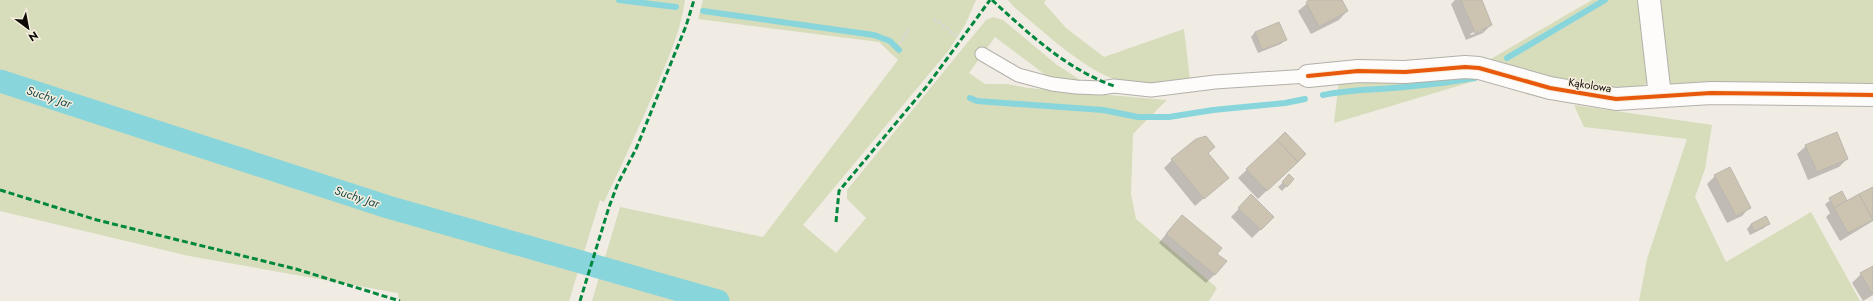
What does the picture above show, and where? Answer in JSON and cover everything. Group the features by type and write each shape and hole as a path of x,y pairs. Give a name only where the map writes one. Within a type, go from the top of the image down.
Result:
{"street":[{"path":"1649,0 1660,96"},
{"name":"Kąkolowa","path":"1308,76 1358,71 1405,72 1465,67 1479,68 1550,88 1616,99 1711,93 1873,95"}],"lane":[{"path":"982,54 1018,75 1052,84 1076,87 1101,88 1114,86 1151,90 1215,82 1308,76"}],"path":[{"path":"934,18 957,36"},
{"path":"900,44 910,28"}],"green space":[{"path":"0,0 685,0 677,34 655,90 604,202 600,200 569,301 399,301 398,293 189,256 0,211"},
{"path":"703,0 976,0 965,25 949,50 803,225 836,253 866,218 847,199 847,190 986,20 993,17 1003,20 1057,65 1085,83 1047,76 995,37 969,73 985,84 1007,84 1028,88 1167,100 1133,134 1131,194 1136,219 1217,288 1209,301 592,301 620,207 763,237 898,60 879,42 698,19"},
{"path":"1008,0 1046,0 1044,3 1066,28 1104,57 1184,29 1190,80 1135,83 1117,80 1104,75 1091,68 1063,48 1013,6"},
{"path":"1592,0 1642,0 1653,80 1632,91 1561,84 1489,60"},
{"path":"1657,0 1873,0 1873,87 1671,88"},
{"path":"1473,73 1478,80 1334,123 1339,80"},
{"path":"1574,105 1712,125 1705,169 1695,197 1726,262 1811,212 1860,301 1639,301 1647,259 1687,139 1584,127"}],"building":[{"path":"1309,0 1342,0 1348,11 1319,27 1306,2"},
{"path":"1461,0 1482,0 1492,25 1475,33"},
{"path":"1279,22 1287,40 1262,50 1255,32"},
{"path":"1285,132 1306,154 1298,162 1277,140"},
{"path":"1837,132 1848,159 1817,172 1805,145"},
{"path":"1206,136 1215,147 1208,153 1229,178 1204,199 1171,159 1196,139"},
{"path":"1277,140 1298,162 1267,191 1246,169"},
{"path":"1730,167 1751,208 1736,216 1714,175"},
{"path":"1289,174 1294,179 1287,187 1282,182"},
{"path":"1873,187 1873,220 1859,194"},
{"path":"1842,191 1847,201 1834,208 1829,198"},
{"path":"1251,194 1274,217 1261,230 1238,208"},
{"path":"1859,194 1873,220 1848,233 1834,208"},
{"path":"1182,215 1222,248 1217,254 1227,261 1215,275 1166,234"},
{"path":"1766,216 1770,224 1754,231 1751,224"},
{"path":"1873,266 1873,292 1872,293 1860,273"}],"waterway":[{"path":"619,0 676,7"},
{"path":"1507,58 1605,0"},
{"path":"703,11 874,35 890,41 899,50"},
{"path":"1323,95 1475,78"},
{"name":"Suchy Jar","path":"0,81 388,207 718,301"},
{"path":"970,98 977,101 1103,110 1138,117 1169,117 1213,110 1285,103 1305,99"}],"marked path":[{"path":"580,301 609,207 618,183 636,149 686,26 694,0"},
{"path":"836,222 839,191 927,86 990,0"},
{"path":"992,0 1048,49 1096,79 1114,86"},
{"path":"0,190 97,220 296,269 400,301"}],"cycle path":[{"path":"1308,76 1358,71 1405,72 1465,67 1479,68 1550,88 1616,99 1711,93 1873,95"}]}
